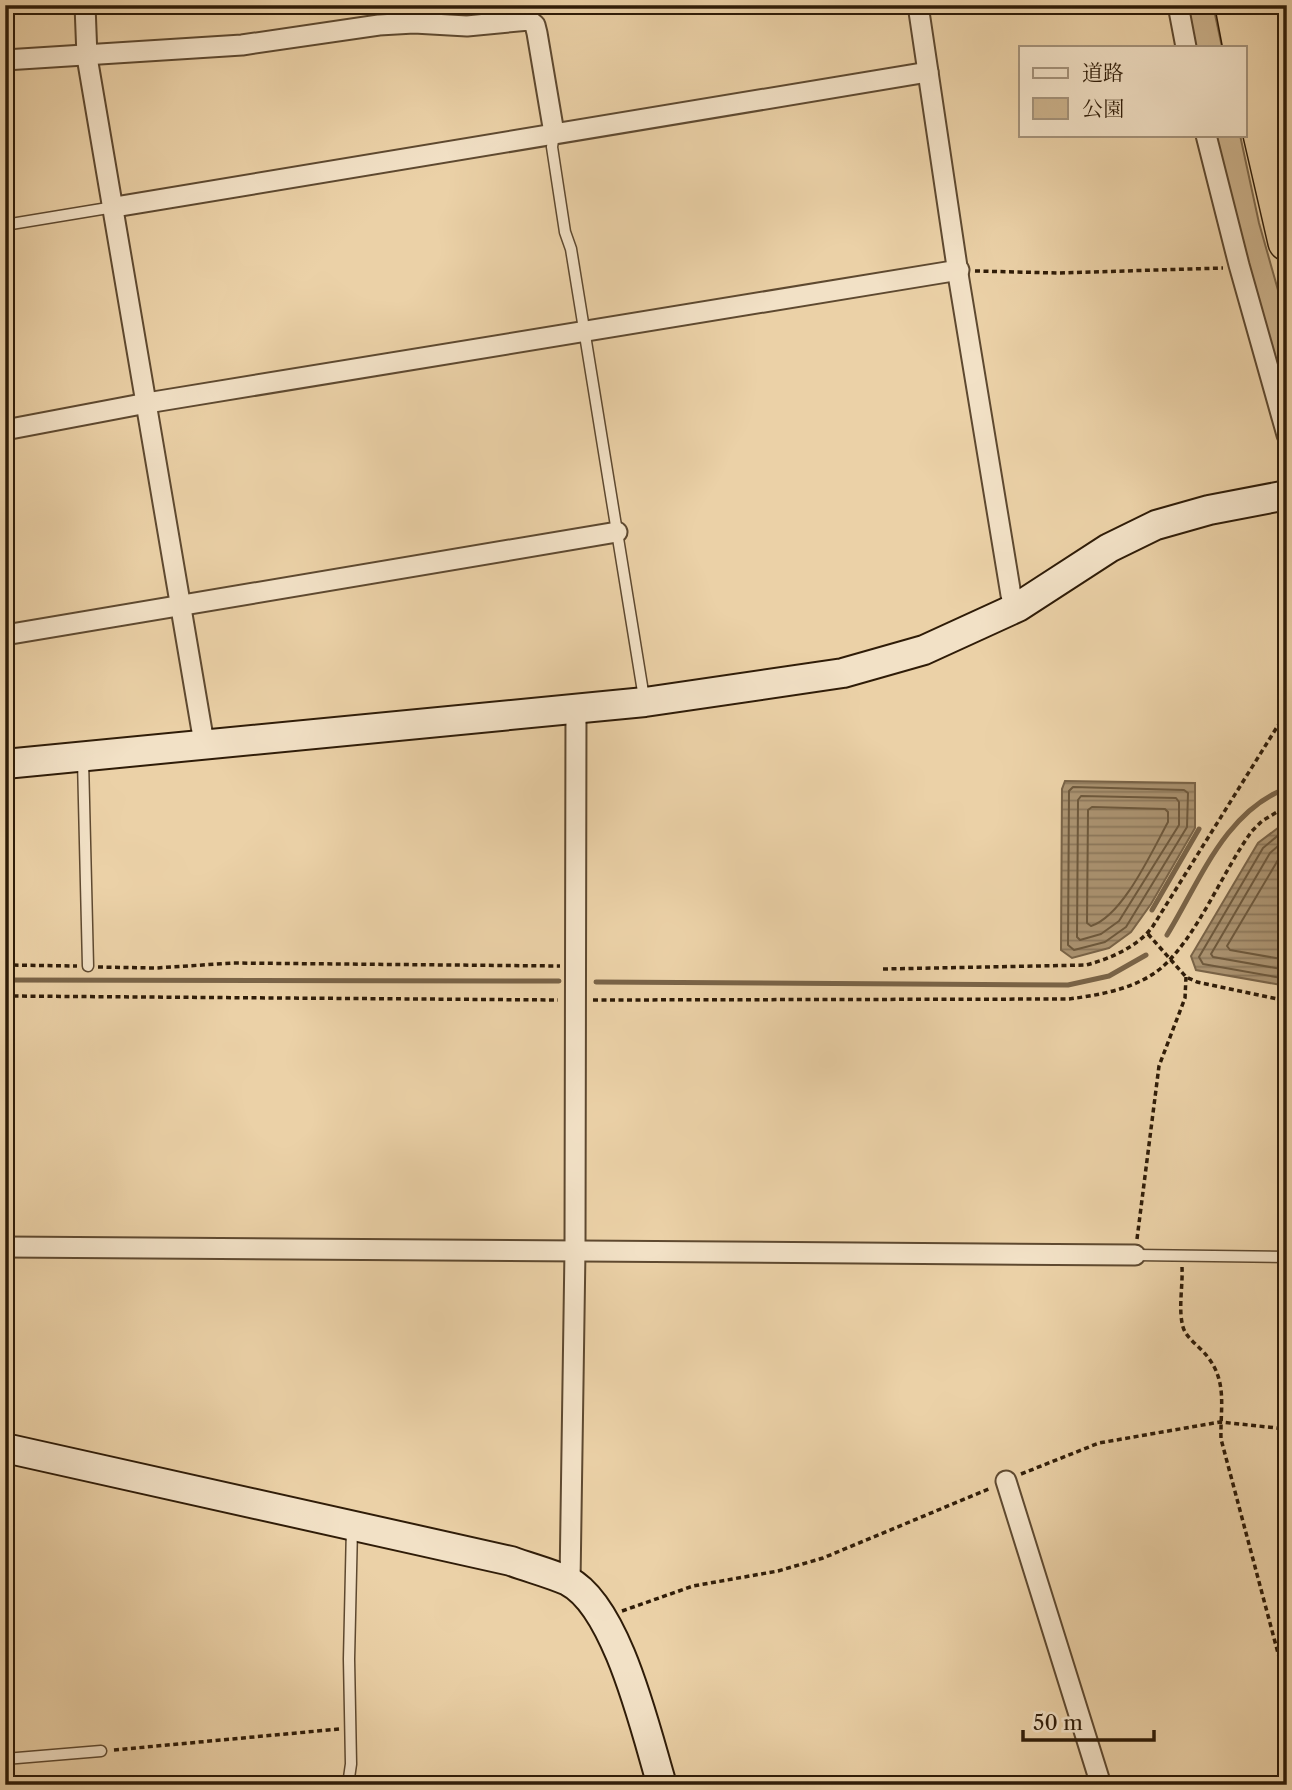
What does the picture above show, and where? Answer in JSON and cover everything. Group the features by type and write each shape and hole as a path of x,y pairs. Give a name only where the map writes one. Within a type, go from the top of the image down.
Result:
{"highway":[{"path":"1234,5 1242,46"},
{"path":"1264,5 1287,111"},
{"path":"1246,64 1287,242"}],"street":[{"path":"85,5 87,57 115,207 204,743"},
{"path":"918,5 1011,595 1017,607"},
{"path":"1178,5 1186,46"},
{"path":"5,60 87,57 242,45 379,25 414,23 467,26 528,20 535,25 537,33 554,133"},
{"path":"115,207 928,72"},
{"path":"1206,136 1287,435"},
{"path":"5,430 147,403 959,270"},
{"path":"5,764 645,702 843,673 924,650 1017,607 1135,534 1191,514 1287,495"},
{"path":"5,635 617,532"},
{"path":"570,1582 575,1250 576,708"},
{"path":"5,1247 1135,1255"},
{"path":"5,1447 511,1561 570,1582 603,1618 621,1652 662,1785"},
{"path":"1006,1481 1094,1783"}],"lane":[{"path":"554,133 552,147 645,702"},
{"path":"5,225 115,207"},
{"path":"83,756 88,966"},
{"path":"1135,1255 1287,1256"},
{"path":"348,1785 353,1525"},
{"path":"5,1759 101,1751"}],"path":[{"path":"959,270 1058,273 1239,265"},
{"path":"883,970 1086,965 1101,962 1148,934 1287,711"},
{"path":"5,996 575,1000 1069,999 1129,986 1170,960 1252,831 1262,821 1287,806"},
{"path":"1148,934 1186,977 1197,982 1287,1001"},
{"path":"5,965 156,968 233,963 576,967"},
{"path":"1135,1255 1159,1066 1185,998 1186,977"},
{"path":"1182,1256 1181,1316 1184,1330 1209,1358 1220,1376 1224,1407 1220,1422 1224,1452 1287,1687"},
{"path":"603,1618 693,1586 778,1571 823,1558 1099,1443 1220,1422 1287,1429"},
{"path":"101,1751 351,1728"}],"green space":[{"path":"1187,5 1213,5 1222,46 1196,46"},
{"path":"1215,136 1240,136 1259,223 1287,322 1287,407 1268,345"}],"water":[{"path":"1065,781 1195,783 1195,828 1151,904 1131,932 1109,948 1072,958 1061,950 1062,789"},
{"path":"1287,821 1287,986 1196,970 1191,956 1258,843"}],"waterway":[{"path":"1167,935 1230,830 1265,799 1287,788"},
{"path":"1152,910 1199,829"},
{"path":"596,982 1068,985 1109,976 1146,955"},
{"path":"5,980 559,981"}]}
